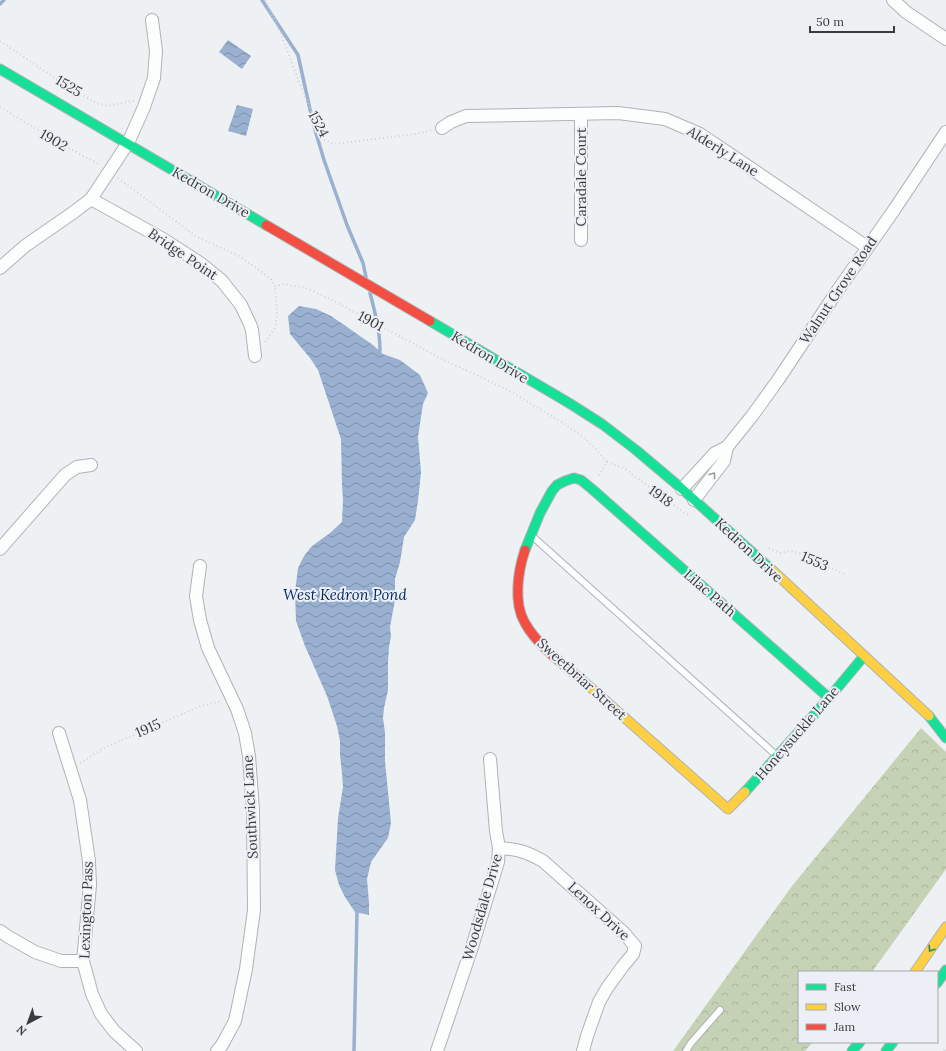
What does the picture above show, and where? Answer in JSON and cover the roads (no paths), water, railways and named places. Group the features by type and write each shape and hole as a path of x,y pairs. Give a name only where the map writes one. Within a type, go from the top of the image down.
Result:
{"street":[{"path":"893,0 906,12 946,39"},
{"path":"0,268 25,246 91,199 128,143 144,107 154,78 156,62 152,20"},
{"name":"Kedron Drive","path":"0,69 128,143 602,424 636,450 716,519 929,716"},
{"name":"Alderly Lane","path":"442,128 451,122 466,116 618,113 665,119 700,134 867,247"},
{"name":"Caradale Court","path":"581,114 581,240"},
{"name":"Walnut Grove Road","path":"682,489 715,453 727,447 752,416 946,132"},
{"name":"Bridge Point","path":"91,199 163,239 200,263 222,281 241,305 250,324 255,356"},
{"name":"Walnut Grove Road","path":"697,503 724,461 727,447"},
{"path":"0,549 65,475 77,467 91,465"},
{"name":"Sweetbriar Street","path":"592,489 581,480 575,478 557,485 550,494 537,518 523,555 519,571 519,600 523,620 539,642 728,809"},
{"name":"Lilac Path","path":"592,489 829,698"},
{"name":"Southwick Lane","path":"200,566 196,596 200,620 208,648 237,709 245,733 249,756 252,810 254,910 246,969 235,1021 222,1045 217,1051"},
{"name":"Honeysuckle Lane","path":"728,809 742,796 829,698 864,656"},
{"path":"929,716 946,723"},
{"path":"929,716 946,738"},
{"name":"Lexington Pass","path":"59,733 80,800 89,861 90,885 83,961 92,994 101,1014 114,1031 136,1051"},
{"name":"Woodsdale Drive","path":"437,1051 498,862 499,848 496,831 490,759"},
{"name":"Lenox Drive","path":"499,848 513,849 530,854 543,861 624,933 635,946 633,954 607,988 599,1002 583,1051"},
{"path":"916,971 946,927"},
{"path":"0,931 35,952 61,961 83,961"},
{"path":"938,982 946,970"},
{"path":"852,1051 859,1043"},
{"path":"886,1051 893,1043"}],"lane":[{"path":"531,535 777,756"},
{"path":"686,1051 691,1043 720,1010"}],"water":[{"path":"228,40 251,56 242,69 219,52"},
{"path":"237,105 253,109 246,136 228,131"},
{"name":"West Kedron Pond","path":"299,306 316,309 331,316 373,345 383,354 400,360 420,375 428,393 423,404 418,437 421,472 415,520 404,537 400,562 395,579 395,600 390,627 391,636 388,663 388,690 383,718 385,733 385,761 391,823 388,838 371,862 367,879 369,915 355,912 339,885 335,870 338,818 343,787 340,741 337,726 327,696 305,646 296,621 295,592 298,568 304,556 312,546 342,522 343,500 341,439 318,370 290,334 288,316"}],"waterway":[{"path":"0,4 4,0"},
{"path":"262,0 298,55 313,123 324,160 347,225 363,263 366,277"},
{"path":"370,293 378,329 380,351"},
{"path":"354,1051 357,912"}]}
